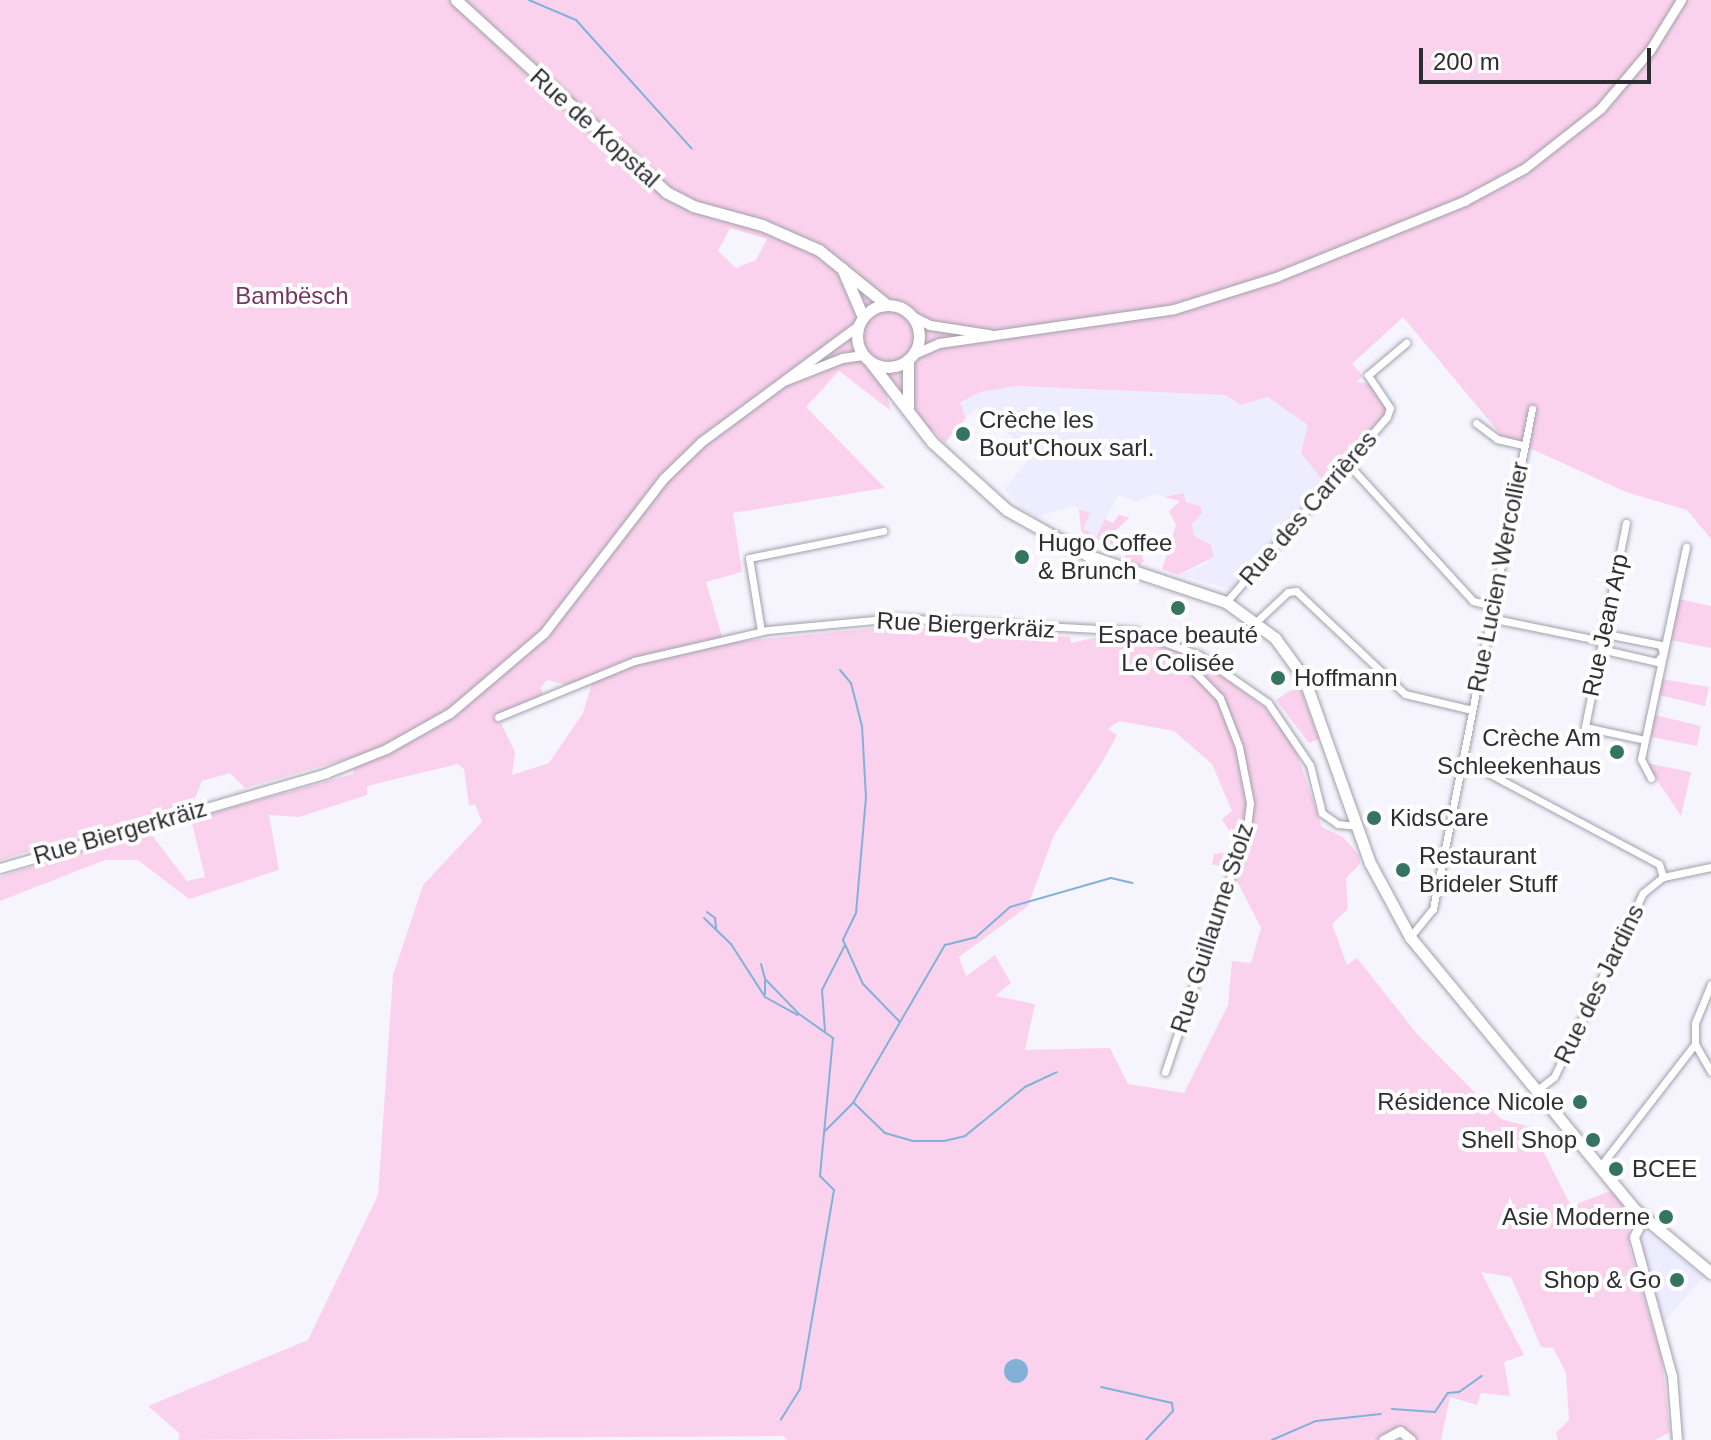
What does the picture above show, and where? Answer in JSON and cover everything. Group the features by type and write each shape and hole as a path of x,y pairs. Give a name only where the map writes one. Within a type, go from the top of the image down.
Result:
{"main road":[{"name":"Rue de Kopstal","path":"456,0 666,192 693,206 797,238 840,264 887,305"},
{"path":"779,383 842,358 867,359 890,368 939,343 1174,309 1276,277 1464,201 1525,168 1600,109 1650,50 1681,0"},
{"path":"840,264 858,295 867,359 942,452 1007,510 1042,532 1117,567 1226,602 1257,621 1292,657 1304,678 1381,889 1410,937 1643,1219 1711,1273"},
{"path":"779,383 887,305 930,325 1000,335"},
{"path":"908,409 911,357 919,330 912,316"},
{"name":"Rue Biergerkräiz","path":"0,868 240,797 386,749 480,691 563,612 664,478 779,383"},
{"path":"1643,1219 1634,1237 1672,1376 1677,1440"},
{"path":"1383,1440 1400,1431 1411,1440"}],"street":[{"name":"Rue des Carrières","path":"1226,602 1390,413 1368,375 1406,343"},
{"name":"Rue Lucien Wercollier","path":"1410,937 1433,909 1532,409"},
{"name":"Rue Lucien Wercollier","path":"1476,423 1497,439 1523,445"},
{"path":"1348,464 1473,601 1492,606"},
{"name":"Rue Jean Arp","path":"1626,523 1585,727 1645,740"},
{"path":"761,631 749,558 755,553 883,531"},
{"path":"1651,778 1641,759 1686,547"},
{"path":"1257,621 1288,592 1296,591 1405,694 1472,710"},
{"path":"1490,618 1602,641 1609,651 1657,662 1663,654 1661,645 1611,635 1602,641"},
{"name":"Rue Biergerkräiz","path":"498,717 634,661 761,631 931,619 1037,630 1135,631 1199,655 1268,703 1310,765 1322,813 1338,824 1356,826"},
{"name":"Rue Guillaume Stolz","path":"1165,1072 1247,827 1250,803 1239,747 1220,698 1195,672 1199,655"},
{"path":"1462,759 1659,864 1663,877 1711,867"},
{"name":"Rue des Jardins","path":"1536,1092 1554,1077 1643,893 1663,877"},
{"path":"1599,1169 1695,1044 1699,1005 1711,984"},
{"path":"1695,1044 1711,1072"}],"shaded area":[{"path":"1017,386 1225,395 1241,405 1268,397 1309,425 1301,453 1324,482 1231,589 1178,575 1207,564 1211,545 1194,536 1192,523 1200,506 1155,494 1136,502 1118,495 1097,536 1082,529 1090,513 1074,506 1036,517 1020,507 1005,489 1032,455 977,407 966,418 960,404 981,392"},
{"path":"1648,1233 1704,1277 1664,1322 1640,1242"}],"green space":[{"name":"Bambësch","path":"0,0 1711,0 1711,539 1687,510 1626,492 1501,435 1403,317 1352,364 1363,376 1357,382 1370,384 1388,409 1386,416 1324,482 1301,453 1308,425 1268,397 1241,405 1225,395 1017,386 981,392 960,403 966,418 945,443 934,431 923,431 885,388 891,411 839,371 806,407 885,488 733,513 742,572 706,582 724,643 905,625 1070,637 1071,643 1112,634 1188,653 1195,665 1202,662 1263,706 1294,745 1322,827 1343,837 1359,855 1360,864 1346,878 1348,909 1332,924 1347,965 1357,958 1418,1035 1501,1119 1531,1127 1571,1206 1611,1191 1629,1211 1629,1247 1662,1359 1670,1432 1655,1440 1558,1440 1556,1433 1569,1420 1566,1373 1553,1348 1541,1347 1511,1277 1481,1272 1524,1355 1504,1362 1510,1396 1481,1393 1477,1405 1450,1397 1441,1440 1413,1440 1401,1427 1380,1440 787,1440 783,1436 178,1440 180,1434 148,1406 308,1340 378,1195 393,975 423,885 482,822 475,804 469,806 464,769 458,764 367,786 367,795 299,817 269,815 279,870 189,899 138,860 105,860 0,901 0,877 148,830 187,881 205,877 191,819 353,774 354,757 245,788 230,773 202,781 194,801 0,860","holes":["730,228 767,239 756,260 736,268 718,251","594,676 583,713 549,763 512,775 515,752 498,717 543,697 541,687 547,680 567,685","1119,721 1174,731 1212,764 1232,811 1222,819 1238,845 1233,852 1214,854 1212,864 1232,871 1261,928 1251,963 1232,961 1228,1005 1184,1093 1128,1084 1110,1048 1025,1050 1035,1004 995,996 1011,983 995,955 966,976 959,957 1028,906 1054,835 1117,735 1108,729"]},
{"path":"1183,493 1186,502 1200,506 1202,513 1192,524 1194,536 1211,545 1214,557 1178,575 1162,569 1176,525 1169,511 1180,501 1164,497"},
{"path":"1079,509 1090,513 1083,529 1097,536 1105,519 1113,523 1119,515 1130,517 1114,532 1138,549 1144,561 1138,567 1124,560 1126,553 1083,533"},
{"path":"1679,599 1711,606 1711,648 1670,640"},
{"path":"1662,679 1709,687 1705,706 1659,695"},
{"path":"1299,685 1319,739 1309,743 1276,700"},
{"path":"1655,715 1701,726 1697,746 1651,737"},
{"path":"1646,763 1691,772 1681,816 1649,768"}],"water":[{"path":"1016,1359 1025,1362 1028,1371 1025,1380 1016,1383 1007,1380 1004,1371 1007,1362"}],"waterway":[{"path":"529,0 576,20 692,149"},
{"path":"840,670 851,683 862,726 866,797 856,913 843,940 863,984 900,1022"},
{"path":"825,1131 853,1103 945,945 976,937 1010,907 1111,878 1132,883"},
{"path":"707,912 715,918 716,928"},
{"path":"704,918 731,944 765,997 797,1015"},
{"path":"825,1031 822,990 845,945"},
{"path":"761,964 765,979 799,1014 833,1038 820,1176 834,1190 800,1389 781,1419"},
{"path":"765,981 765,994"},
{"path":"854,1103 885,1133 913,1141 944,1141 965,1136 1025,1087 1057,1072"},
{"path":"1392,1409 1435,1412 1448,1393 1459,1392 1482,1376"},
{"path":"1101,1387 1172,1403 1173,1411 1146,1440"},
{"path":"1272,1440 1316,1421 1381,1414"}],"place":[{"name":"Crèche les Bout'Choux sarl.","path":"963,434"},
{"name":"Hugo Coffee & Brunch","path":"1022,557"},
{"name":"Espace beauté Le Colisée","path":"1178,608"},
{"name":"Hoffmann","path":"1278,678"},
{"name":"Crèche Am Schleekenhaus","path":"1617,752"},
{"name":"KidsCare","path":"1374,818"},
{"name":"Restaurant Brideler Stuff","path":"1403,870"},
{"name":"Résidence Nicole","path":"1580,1102"},
{"name":"Shell Shop","path":"1593,1140"},
{"name":"BCEE","path":"1616,1169"},
{"name":"Asie Moderne","path":"1666,1217"},
{"name":"Shop & Go","path":"1677,1280"}]}
